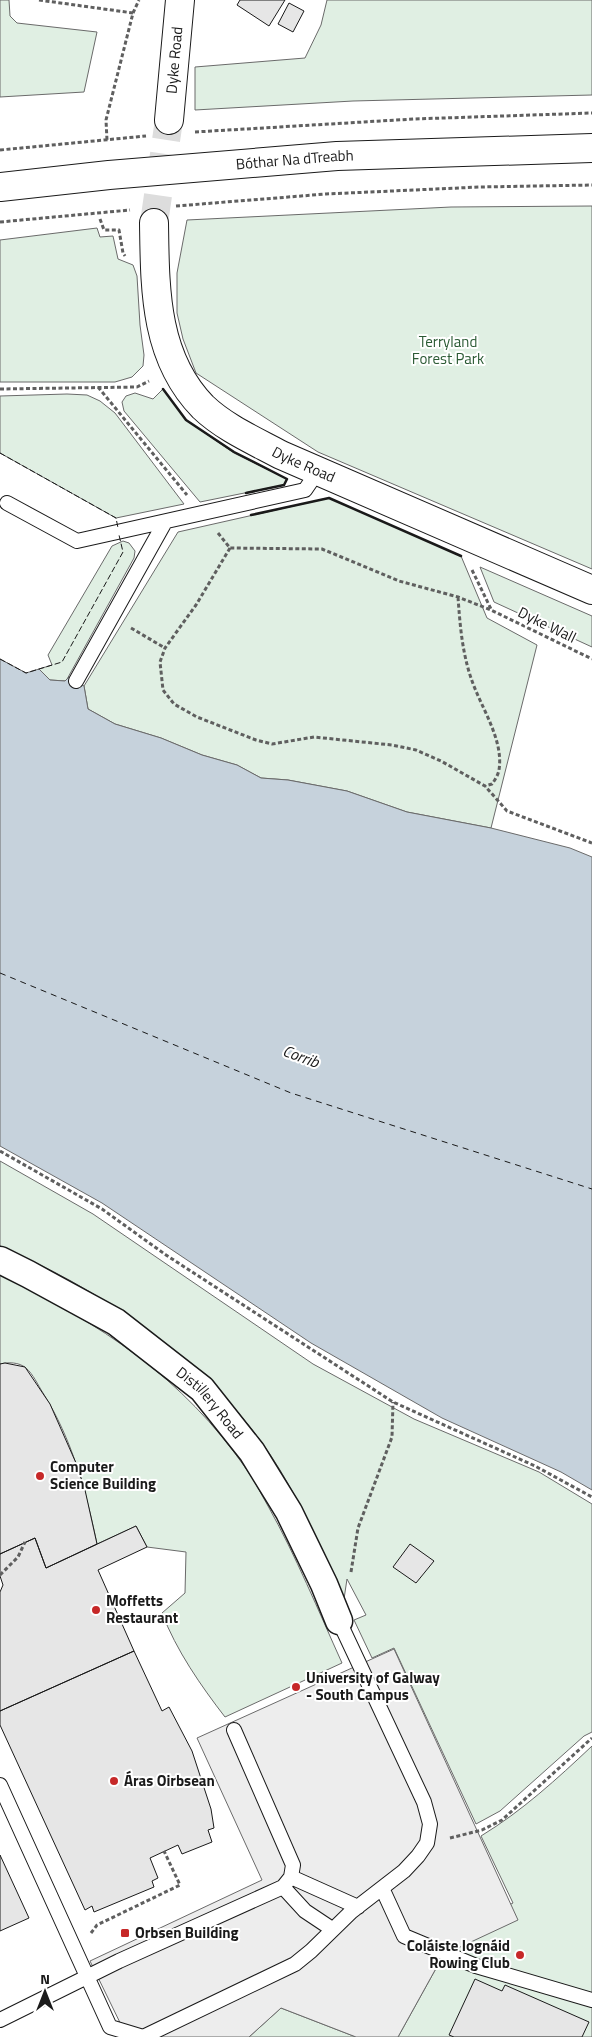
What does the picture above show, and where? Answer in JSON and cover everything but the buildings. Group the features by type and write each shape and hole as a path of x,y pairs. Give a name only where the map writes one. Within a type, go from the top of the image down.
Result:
{"main road":[{"name":"Dyke Road","path":"178,126 180,0"},
{"name":"Bóthar Na dTreabh","path":"0,187 109,175 337,156 592,148"},
{"name":"Dyke Road","path":"153,213 156,298 162,336 174,367 204,407 238,432 281,456 592,590"}],"street":[{"name":"Distillery Road","path":"0,1260 116,1322 202,1389 252,1452 289,1512 324,1584 339,1621"}],"lane":[{"path":"7,503 77,541 305,490 318,471"},
{"path":"76,681 165,522"},
{"path":"0,1785 110,2027 143,2037 295,1964 332,1929 404,1871 427,1843 430,1824 424,1802 339,1621"},
{"path":"234,1730 293,1865 287,1882"},
{"path":"287,1882 305,1911 332,1929"},
{"path":"0,2020 287,1882 358,1907"},
{"path":"382,1888 404,1936 476,1966 592,2000"}],"path":[{"path":"40,0 133,13"},
{"path":"107,140 106,120 133,13 139,0"},
{"path":"178,126 592,113"},
{"path":"0,150 147,136"},
{"path":"0,222 153,213 326,194 480,187 592,185"},
{"path":"100,219 104,230 119,230 123,253 128,259"},
{"path":"98,387 116,406 230,548 196,605 165,648 160,662 163,690 174,704 197,717 256,740 272,744 314,737 392,745 416,750 441,760 485,786 508,810 592,843"},
{"path":"0,389 137,387"},
{"name":"Dyke Wall","path":"230,548 322,548 399,581 458,597 492,610 592,659"},
{"path":"458,597 460,632 471,677 496,740 499,755 499,771 492,784 485,786"},
{"path":"112,617 165,648"},
{"path":"0,1152 102,1209 166,1255 393,1402 535,1466 592,1497"},
{"path":"351,1573 358,1528 392,1437 393,1402"},
{"path":"0,1575 18,1557 25,1542"},
{"path":"427,1843 482,1830 502,1820 592,1738"},
{"path":"73,1946 86,1940 97,1925 180,1885 164,1851"}],"green space":[{"path":"0,0 9,0 10,16 17,23 97,32 84,92 0,97"},
{"path":"327,0 592,0 592,95 353,101 195,110 195,67 305,58 321,25"},
{"name":"Terryland Forest Park","path":"592,206 592,569 318,452 196,373 183,339 177,313 177,273 187,220 451,207"},
{"path":"97,228 100,237 113,236 118,259 133,265 137,276 144,355 143,366 132,377 115,382 0,382 0,240"},
{"path":"163,389 186,420 234,453 287,479 284,485 200,502 124,411 122,402 126,396 135,393 153,399"},
{"path":"87,395 100,401 115,413 184,504 116,518 0,453 0,396"},
{"path":"329,498 461,556 487,618 537,645 491,828 407,812 347,791 288,780 261,778 237,765 202,755 161,738 115,724 88,709 84,686 178,532"},
{"path":"123,541 129,543 135,551 134,558 66,681 50,680 39,669 52,665 48,655 112,546"},
{"path":"480,567 592,616 592,647 494,602"},
{"path":"0,1161 93,1214 313,1364 414,1419 539,1472 592,1504 592,1732 584,1736 500,1811 476,1824 394,1648 372,1658 354,1620 366,1615 347,1579 344,1599 298,1501 280,1470 238,1413 188,1362 131,1319 71,1281 0,1246"},
{"path":"0,1275 72,1313 105,1333 137,1356 167,1380 222,1437 250,1474 278,1525 342,1663 225,1717 190,1667 174,1640 162,1613 185,1593 186,1552 147,1547 136,1526 97,1544 77,1466 53,1411 33,1376 26,1368 13,1363 0,1364"},
{"name":"Coláiste Iognáid Rowing Club","path":"592,1746 592,2037 398,2037 439,1963 493,1913 513,1903 481,1836 525,1805"},
{"path":"281,2008 356,2037 249,2037"}],"shaded area":[{"path":"394,1649 518,1920 458,1948 439,1963 398,2037 356,2037 281,2008 249,2037 127,2037 90,1961 262,1880 197,1738"}],"water":[{"name":"Corrib","path":"0,659 26,673 39,669 50,680 65,681 69,677 84,686 88,709 115,724 161,738 202,755 237,765 261,778 288,780 347,791 407,812 491,828 570,848 592,857 592,1490 561,1472 442,1418 311,1343 102,1203 0,1146"}],"ferry route":[{"path":"0,973 291,1093 592,1189"}],"tunnel":[{"path":"154,223 169,120"}],"fence":[{"path":"0,453 116,518 118,528"},
{"path":"0,659 26,673 62,662 123,552 119,535"}],"wall":[{"path":"163,389 186,420 234,452 287,479 284,485 246,493"},
{"path":"251,515 329,498 461,556"}],"place":[{"name":"Computer Science Building","path":"40,1476"},
{"name":"Moffetts Restaurant","path":"96,1610"},
{"name":"University of Galway - South Campus","path":"296,1687"},
{"name":"Áras Oirbsean","path":"114,1781"},
{"name":"Orbsen Building","path":"125,1933"},
{"name":"Coláiste Iognáid Rowing Club","path":"520,1955"}]}
